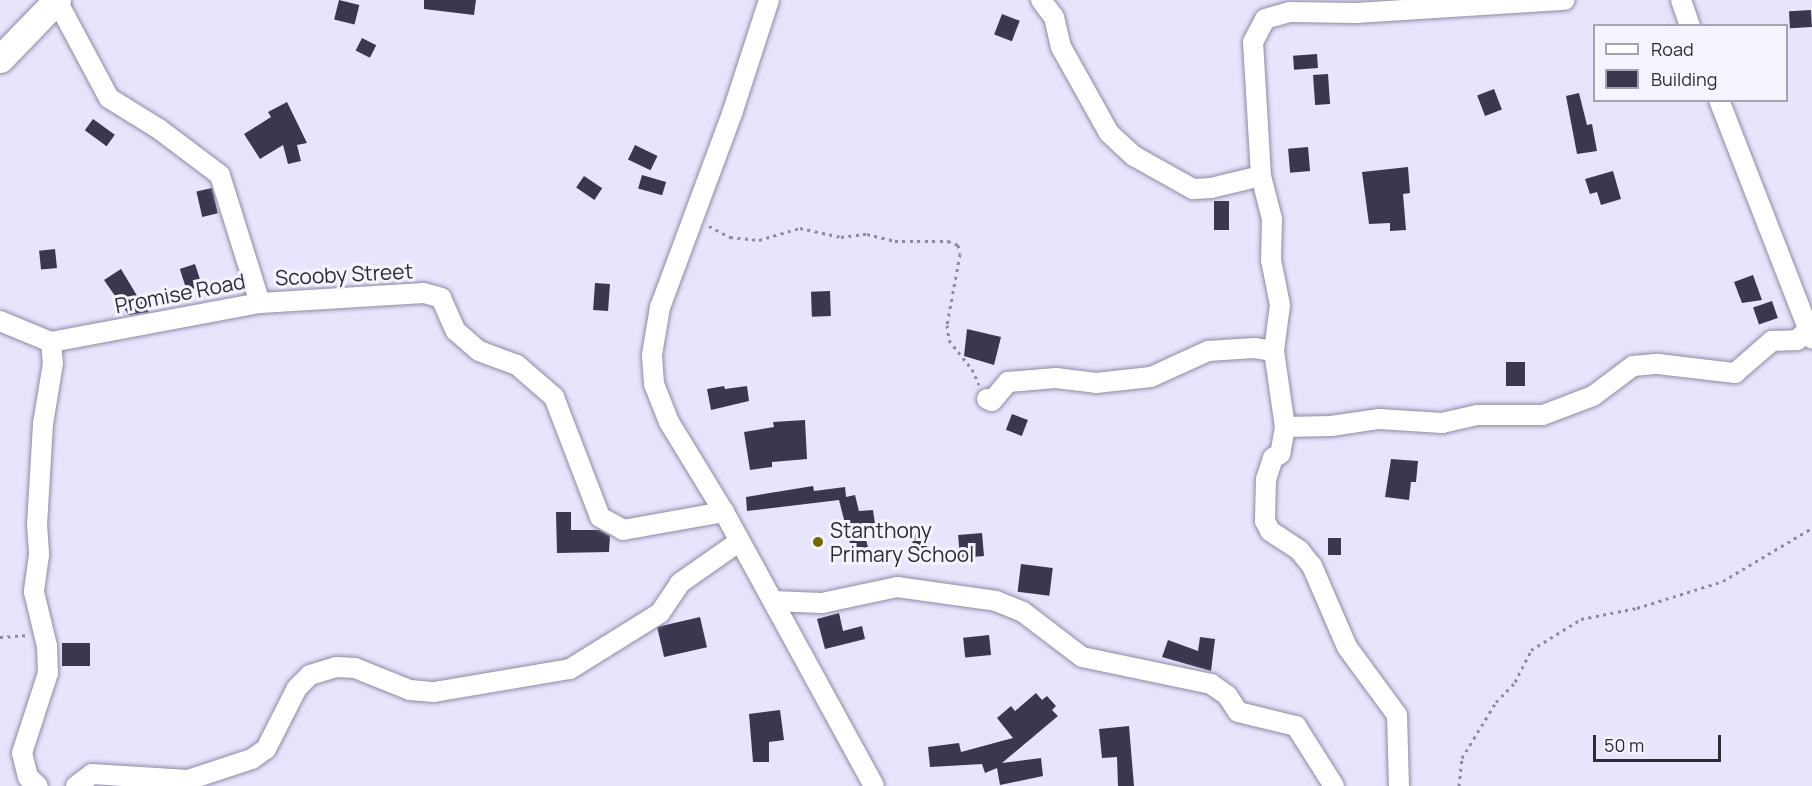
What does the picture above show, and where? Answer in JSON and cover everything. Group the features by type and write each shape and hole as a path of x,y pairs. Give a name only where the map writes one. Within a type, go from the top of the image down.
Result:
{"street":[{"path":"0,59 57,0"},
{"name":"Promise Road","path":"51,342 260,303 220,175 159,129 109,98 57,0"},
{"path":"769,0 694,219 660,307 652,355 654,384 669,422 724,512 874,786"},
{"path":"1041,0 1054,17 1061,47 1109,133 1134,156 1193,189 1211,188 1261,176"},
{"path":"1399,786 1397,715 1347,647 1311,566 1299,550 1270,531 1265,521 1266,479 1273,458 1280,454 1285,427 1274,351 1280,305 1271,260 1272,219 1261,176 1253,42 1264,19 1290,12 1380,5 1565,0"},
{"path":"1680,0 1689,24"},
{"path":"1285,427 1331,426 1379,419 1442,423 1477,415 1543,415 1593,396 1623,372 1644,364 1735,373 1772,341 1797,340 1810,331 1720,102"},
{"name":"Scooby Street","path":"260,303 424,293 441,298 456,331 464,338 479,351 517,365 555,397 600,517 623,530 724,512"},
{"path":"0,321 51,342 52,363 43,424 37,524 39,555 34,592 43,633 48,673 22,753 28,777 38,786"},
{"path":"987,399 992,401 1008,382 1021,380 1118,381 1151,377 1208,351 1254,348 1274,351"},
{"path":"76,786 92,774 188,780 252,759 266,749 297,688 310,675 336,667 355,668 410,690 434,692 570,669 660,613 680,583 740,541"},
{"path":"773,601 822,603 897,587 996,601 1030,617 1082,657 1211,684 1227,695 1238,712 1296,726 1334,786"}],"path":[{"path":"694,219 730,237 759,240 800,228 841,237 867,234 895,241 948,241 958,245 960,254 947,325 949,340 972,369 987,399"},
{"path":"1459,786 1462,758 1496,702 1515,682 1531,650 1581,619 1636,608 1723,581 1812,528"},
{"path":"0,637 43,633"}],"building":[{"path":"339,0 359,5 355,24 334,19"},
{"path":"424,0 476,0 474,15 424,9"},
{"path":"1811,10 1812,27 1790,28 1789,11"},
{"path":"1002,14 1020,21 1012,41 994,35"},
{"path":"362,38 376,45 370,58 356,50"},
{"path":"1317,54 1318,68 1294,70 1293,56"},
{"path":"1328,74 1330,104 1315,105 1313,75"},
{"path":"1494,89 1502,110 1485,116 1477,95"},
{"path":"1579,93 1587,125 1592,124 1597,151 1577,154 1566,96"},
{"path":"287,102 307,143 297,145 301,161 288,164 283,145 260,159 244,134 271,117 268,112"},
{"path":"93,119 115,135 107,146 85,130"},
{"path":"635,145 657,156 650,170 628,159"},
{"path":"1308,147 1310,171 1290,173 1288,149"},
{"path":"1408,167 1410,193 1403,194 1406,230 1390,231 1390,223 1369,224 1362,172"},
{"path":"1613,171 1621,199 1601,205 1597,192 1590,194 1585,179"},
{"path":"642,175 666,182 662,195 638,188"},
{"path":"584,176 602,188 594,200 576,188"},
{"path":"212,188 218,213 202,217 196,192"},
{"path":"1214,201 1229,201 1229,230 1214,230"},
{"path":"55,249 57,268 41,270 39,251"},
{"path":"195,264 202,286 187,291 180,269"},
{"path":"121,269 149,312 129,315 104,280"},
{"path":"1753,275 1762,300 1742,303 1734,282"},
{"path":"595,283 610,284 608,311 593,310"},
{"path":"830,291 831,316 812,317 811,292"},
{"path":"1772,301 1778,318 1759,325 1753,308"},
{"path":"967,329 1001,337 994,365 964,356"},
{"path":"1506,362 1525,362 1525,386 1506,386"},
{"path":"724,386 725,389 747,386 749,401 711,410 707,389"},
{"path":"1012,414 1028,420 1022,436 1006,430"},
{"path":"805,420 807,459 772,462 772,467 750,470 744,432 774,427 773,422"},
{"path":"1391,459 1418,461 1416,482 1411,482 1409,500 1385,497"},
{"path":"813,486 814,491 845,487 846,497 855,495 859,511 873,510 875,524 862,525 868,547 852,551 839,500 747,511 746,497"},
{"path":"556,512 571,512 571,530 599,530 610,536 609,552 557,553"},
{"path":"917,530 931,535 925,553 911,548"},
{"path":"982,533 984,556 960,558 958,535"},
{"path":"1328,538 1341,538 1341,555 1328,555"},
{"path":"1021,564 1053,568 1049,596 1018,592"},
{"path":"839,613 843,631 862,626 865,639 825,649 817,619"},
{"path":"700,617 707,647 664,657 657,627"},
{"path":"989,635 991,655 965,658 963,638"},
{"path":"1200,637 1215,639 1211,671 1162,657 1168,640 1198,651"},
{"path":"62,643 90,643 90,666 62,666"},
{"path":"1036,693 1042,700 1047,696 1056,706 1052,710 1058,716 1002,763 1041,758 1043,776 1000,785 997,768 985,773 982,764 930,767 928,747 959,743 961,752 1013,738 997,718 1011,706 1015,711"},
{"path":"780,710 784,740 769,742 769,762 753,762 749,714"},
{"path":"1129,726 1134,786 1118,786 1117,757 1102,758 1099,729"}],"place":[{"name":"Stanthony Primary School","path":"818,542"}]}
